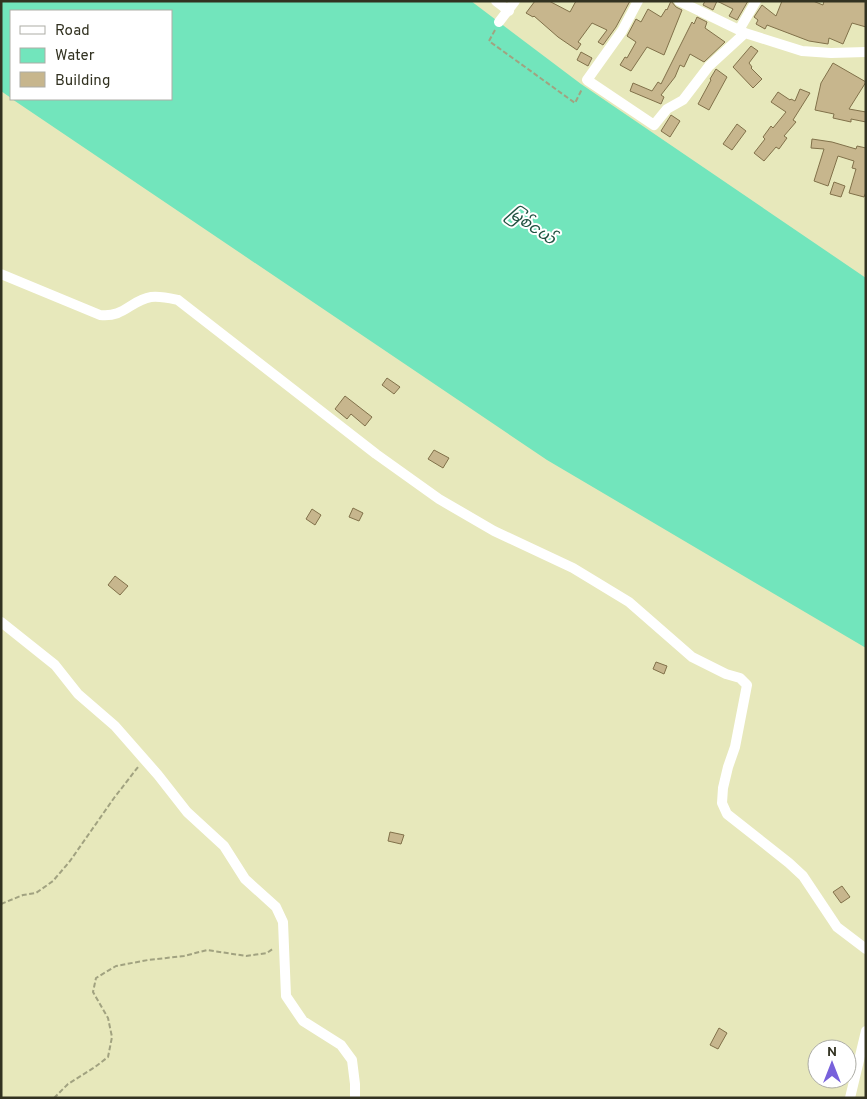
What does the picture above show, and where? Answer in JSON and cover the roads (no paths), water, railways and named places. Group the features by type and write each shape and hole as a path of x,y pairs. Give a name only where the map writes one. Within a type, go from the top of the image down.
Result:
{"street":[{"path":"496,1 508,11"},
{"path":"499,22 515,1"},
{"path":"638,1 622,31 587,80 654,125 667,110 683,100 709,66 742,32 756,1"},
{"path":"679,1 742,32 802,51 831,53 866,52"},
{"path":"1,274 92,312 107,316 115,316 149,297 165,296 178,300 376,454 438,499 494,531 574,568 629,602 692,656 726,674 740,678 747,685 725,781 722,803 727,814 786,860 803,876 837,927 866,949"},
{"path":"1,622 54,665 78,694 115,726 187,812 224,846 245,879 276,907 283,922 286,996 303,1021 341,1046 352,1060 355,1098"},
{"path":"850,1098 866,1031"}],"water":[{"name":"မြစ်ငယ်","path":"1,1 471,1 581,84 866,278 866,648 547,460 13,100 172,100 172,10 10,10 10,97 1,91"}]}
